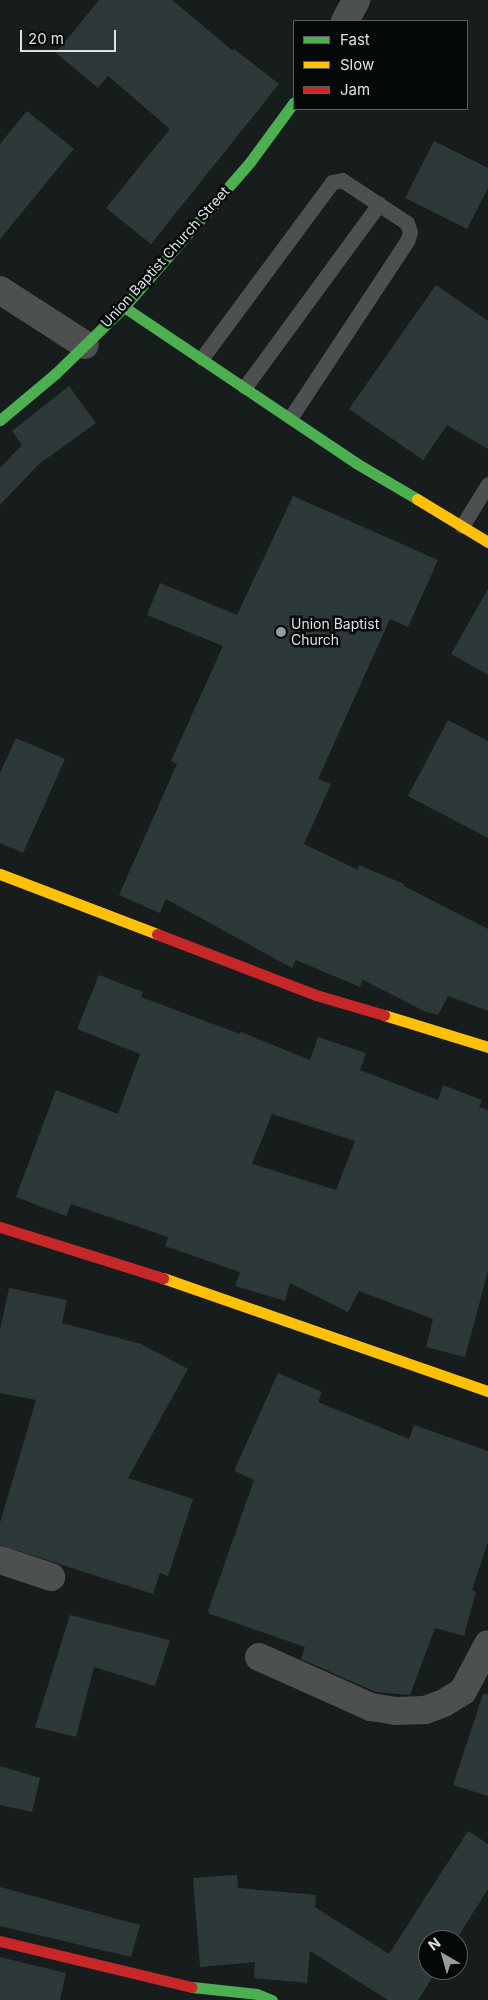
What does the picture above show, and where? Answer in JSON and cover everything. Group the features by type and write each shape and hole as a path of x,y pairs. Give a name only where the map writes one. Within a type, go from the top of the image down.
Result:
{"street":[{"path":"346,20 356,0"},
{"name":"Union Baptist Church Street","path":"0,420 85,345 124,307 250,162 293,103"},
{"path":"0,290 85,345"},
{"path":"124,307 291,417 356,463 488,542"},
{"path":"0,874 316,995 488,1047"},
{"path":"0,1227 143,1271 488,1391"},
{"path":"0,1560 51,1577"},
{"path":"259,1657 371,1707 395,1710 425,1710 444,1703 462,1691 488,1644"},
{"path":"0,1941 189,1988 257,1994 272,2000"}],"lane":[{"path":"202,358 332,182 342,180 379,204 407,223 410,232 407,241 291,417"},
{"path":"245,387 379,204"},
{"path":"462,526 488,484"}],"building":[{"path":"99,0 172,0 233,51 234,49 279,84 151,244 106,208 170,129 108,76 98,88 56,53"},
{"path":"27,111 74,149 0,239 0,144"},
{"path":"434,141 488,168 488,188 467,229 405,198"},
{"path":"436,285 488,321 488,449 447,425 423,460 349,409"},
{"path":"69,386 96,423 39,464 0,505 0,468 22,445 12,431"},
{"path":"293,496 438,560 408,627 390,619 318,779 331,784 304,844 358,870 359,865 404,884 404,886 488,929 488,1011 448,996 438,1015 426,1012 363,980 360,987 296,960 292,968 166,899 160,913 119,895 177,764 171,761 223,646 147,615 160,583 237,615"},
{"path":"488,589 488,675 451,654"},
{"path":"448,720 488,741 488,838 408,796"},
{"path":"16,738 65,759 23,853 0,843 0,773"},
{"path":"99,975 143,992 141,997 240,1034 241,1032 310,1060 318,1037 366,1053 360,1070 438,1100 443,1085 482,1100 479,1107 488,1110 488,1271 465,1357 426,1347 433,1319 359,1291 348,1312 290,1283 285,1301 235,1286 240,1272 165,1246 168,1237 71,1204 66,1216 16,1197 56,1090 118,1114 140,1054 77,1029","holes":["272,1114 355,1141 336,1190 252,1164"]},
{"path":"9,1288 67,1300 62,1323 141,1344 188,1369 128,1478 193,1499 168,1576 160,1573 153,1594 0,1545 0,1523 36,1400 0,1393 0,1330"},
{"path":"278,1373 322,1392 318,1402 409,1439 414,1425 488,1451 488,1542 472,1590 476,1592 464,1636 435,1628 410,1695 376,1692 301,1659 305,1647 210,1614 208,1611 254,1480 234,1471"},
{"path":"70,1615 170,1640 155,1686 94,1667 76,1737 35,1727"},
{"path":"483,1694 488,1694 488,1796 453,1785"},
{"path":"0,1766 40,1778 32,1812 0,1805"},
{"path":"468,1831 488,1844 488,1889 462,1930 418,1930 418,1980 431,1980 418,2000 388,2000 310,1951 307,1983 254,1978 255,1962 200,1967 193,1878 237,1875 238,1888 316,1895 315,1907 389,1954"},
{"path":"0,1887 140,1925 131,1957 0,1926"},
{"path":"0,1957 66,1973 60,2000 0,2000"}],"traffic: fast":[{"path":"0,420 55,374 124,307 250,162 293,103"},
{"path":"124,307 356,463 417,499"},
{"path":"192,1987 257,1994 272,2000"}],"traffic: slow":[{"path":"417,499 488,542"},
{"path":"0,874 157,934"},
{"path":"384,1015 488,1047"},
{"path":"163,1278 488,1391"}],"traffic: jam":[{"path":"157,934 316,995 384,1015"},
{"path":"0,1227 163,1278"},
{"path":"0,1941 192,1987"}],"place":[{"name":"Union Baptist Church","path":"281,632"}]}
